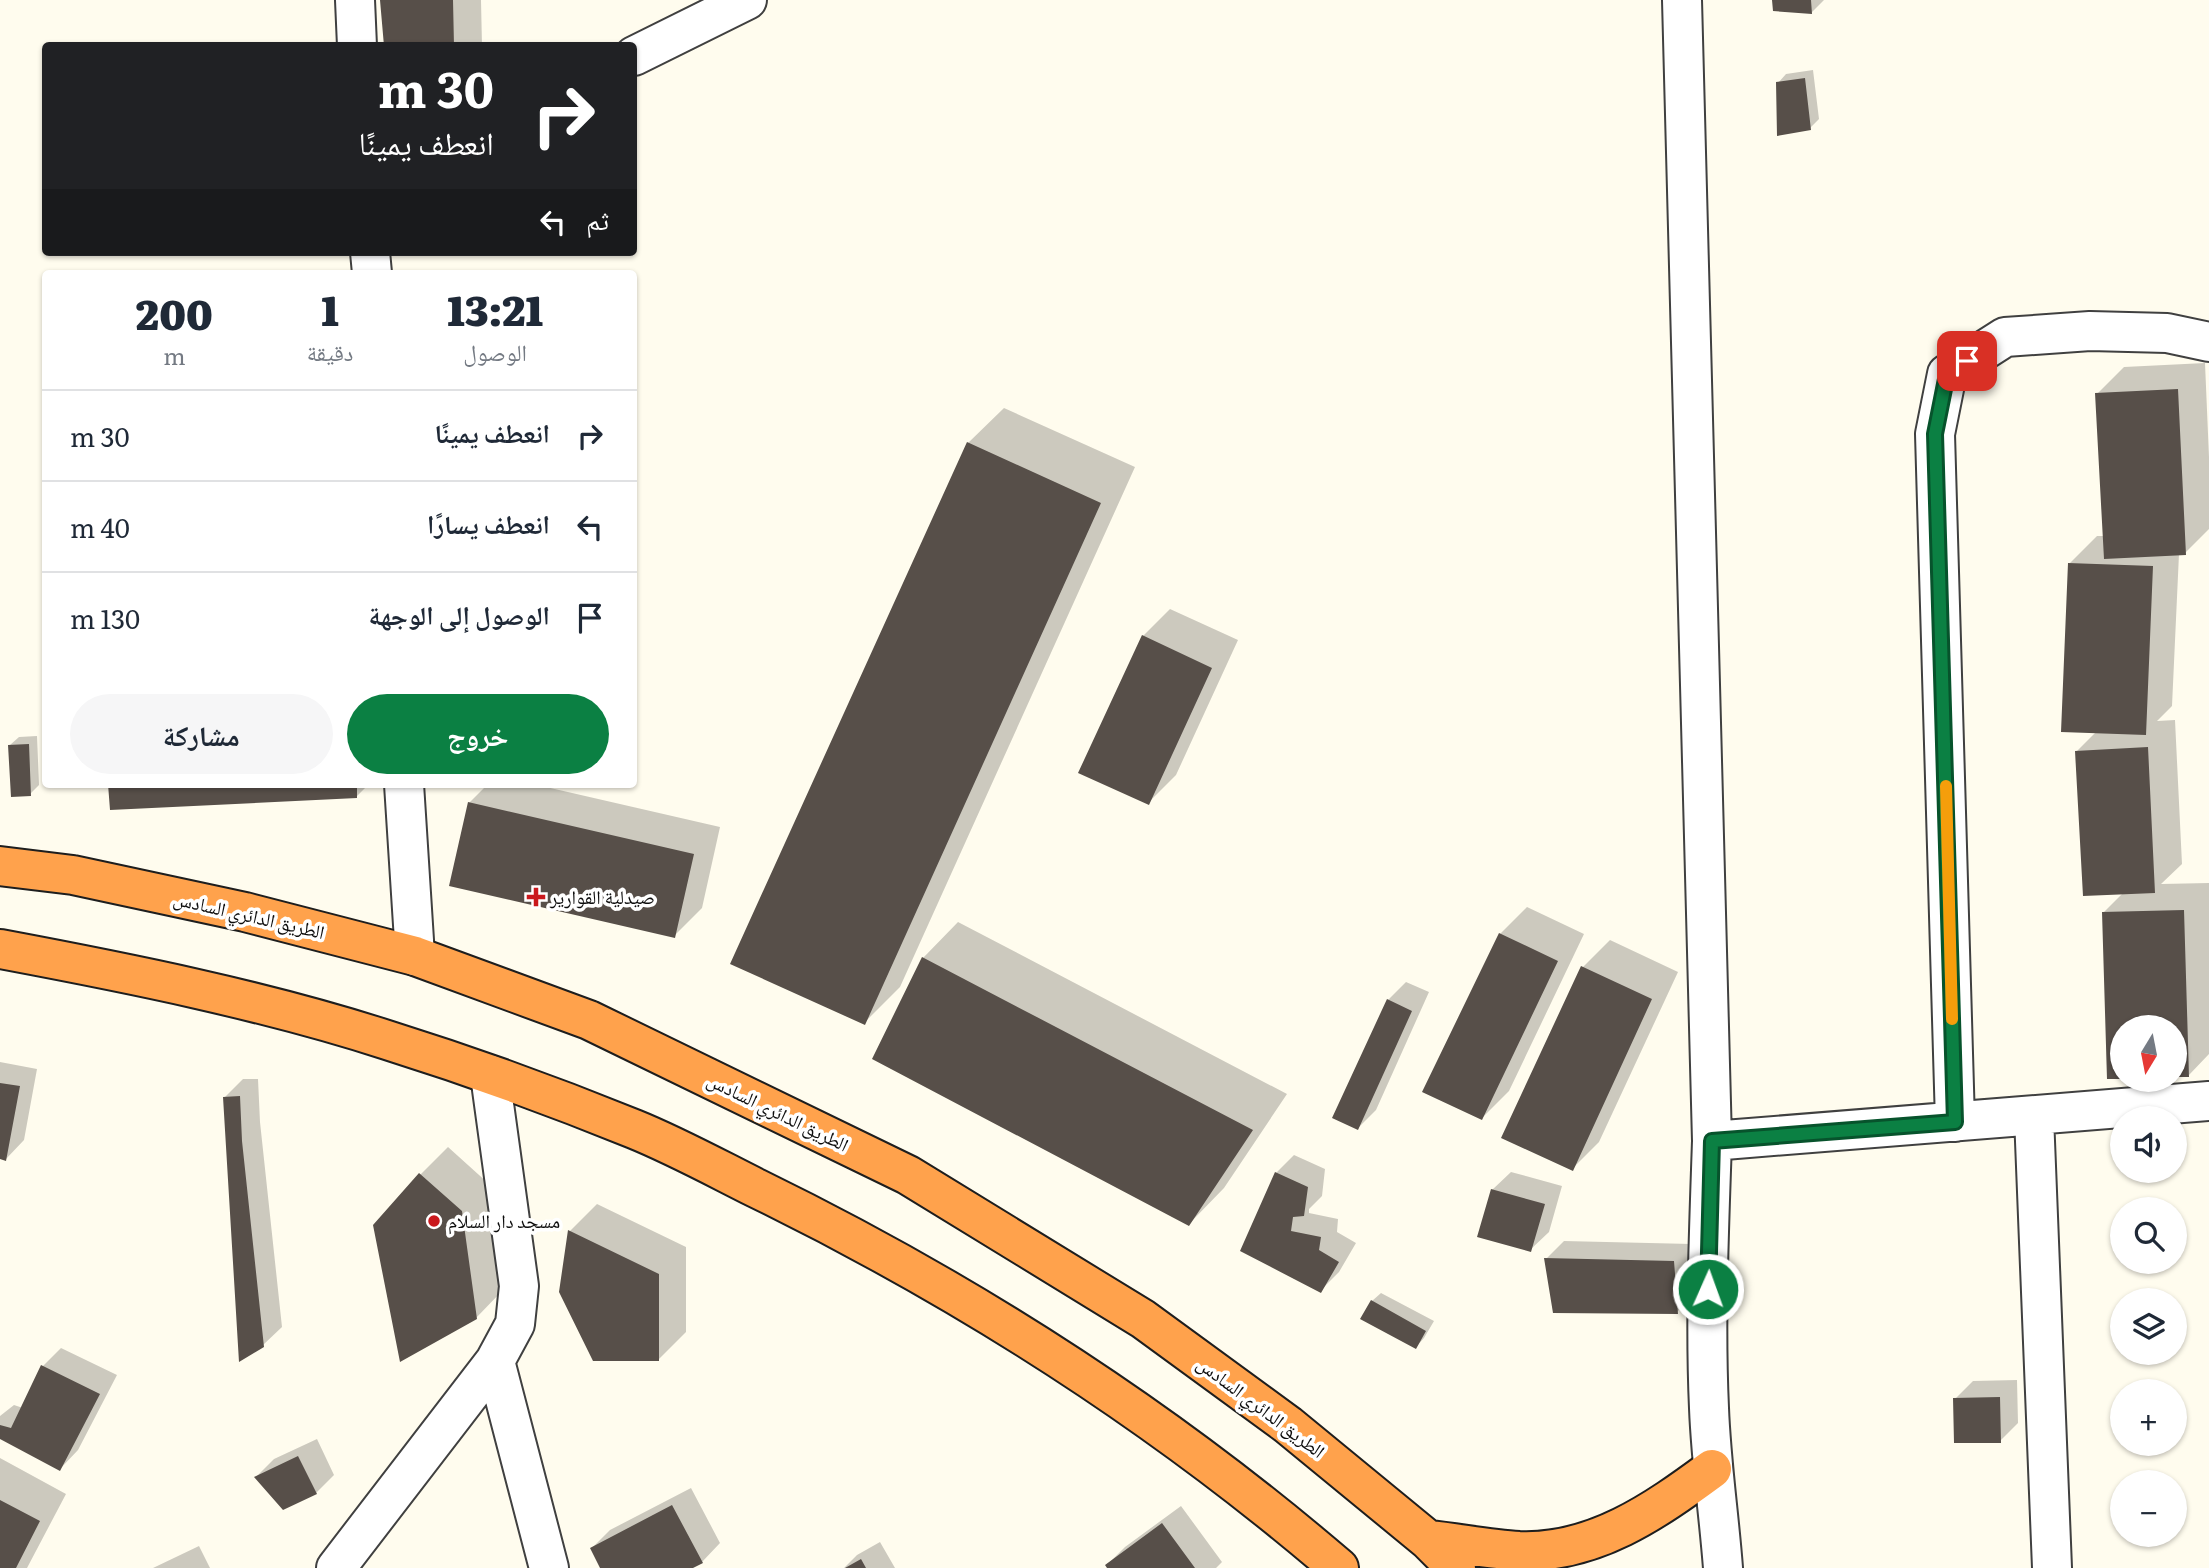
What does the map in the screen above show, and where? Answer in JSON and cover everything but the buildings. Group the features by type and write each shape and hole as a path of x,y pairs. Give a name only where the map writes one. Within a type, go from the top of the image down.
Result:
{"highway":[{"name":"الطريق الدائري السادس","path":"0,866 74,875 232,909 415,956 589,1020 908,1175 1143,1320 1288,1425 1428,1540 1457,1568"},
{"path":"0,949 112,970 265,1006 384,1039 637,1130 835,1226 1058,1356 1210,1462 1339,1568"},
{"path":"1428,1540 1520,1551 1573,1546 1627,1526 1712,1469"}],"street":[{"path":"355,0 357,42"},
{"path":"637,55 747,0"},
{"path":"1682,0 1712,1141 1707,1313 1712,1469 1723,1568"},
{"path":"1955,1122 1935,434 1947,374 2005,337 2090,331 2154,332 2209,342"},
{"path":"404,788 415,956"},
{"path":"336,1568 495,1362 514,1324 519,1286 490,1075"},
{"path":"1712,1141 2209,1101"},
{"path":"2034,1116 2052,1568"},
{"path":"495,1362 549,1568"}],"slow traffic":[{"path":"1946,786 1952,1019"}],"place":[{"name":"صيدلية القوارير","path":"536,897"},
{"name":"مسجد دار السلام","path":"434,1221"}],"route":[{"path":"1708,1289 1712,1141 1955,1122 1935,434 1947,374 1967,361"}]}
